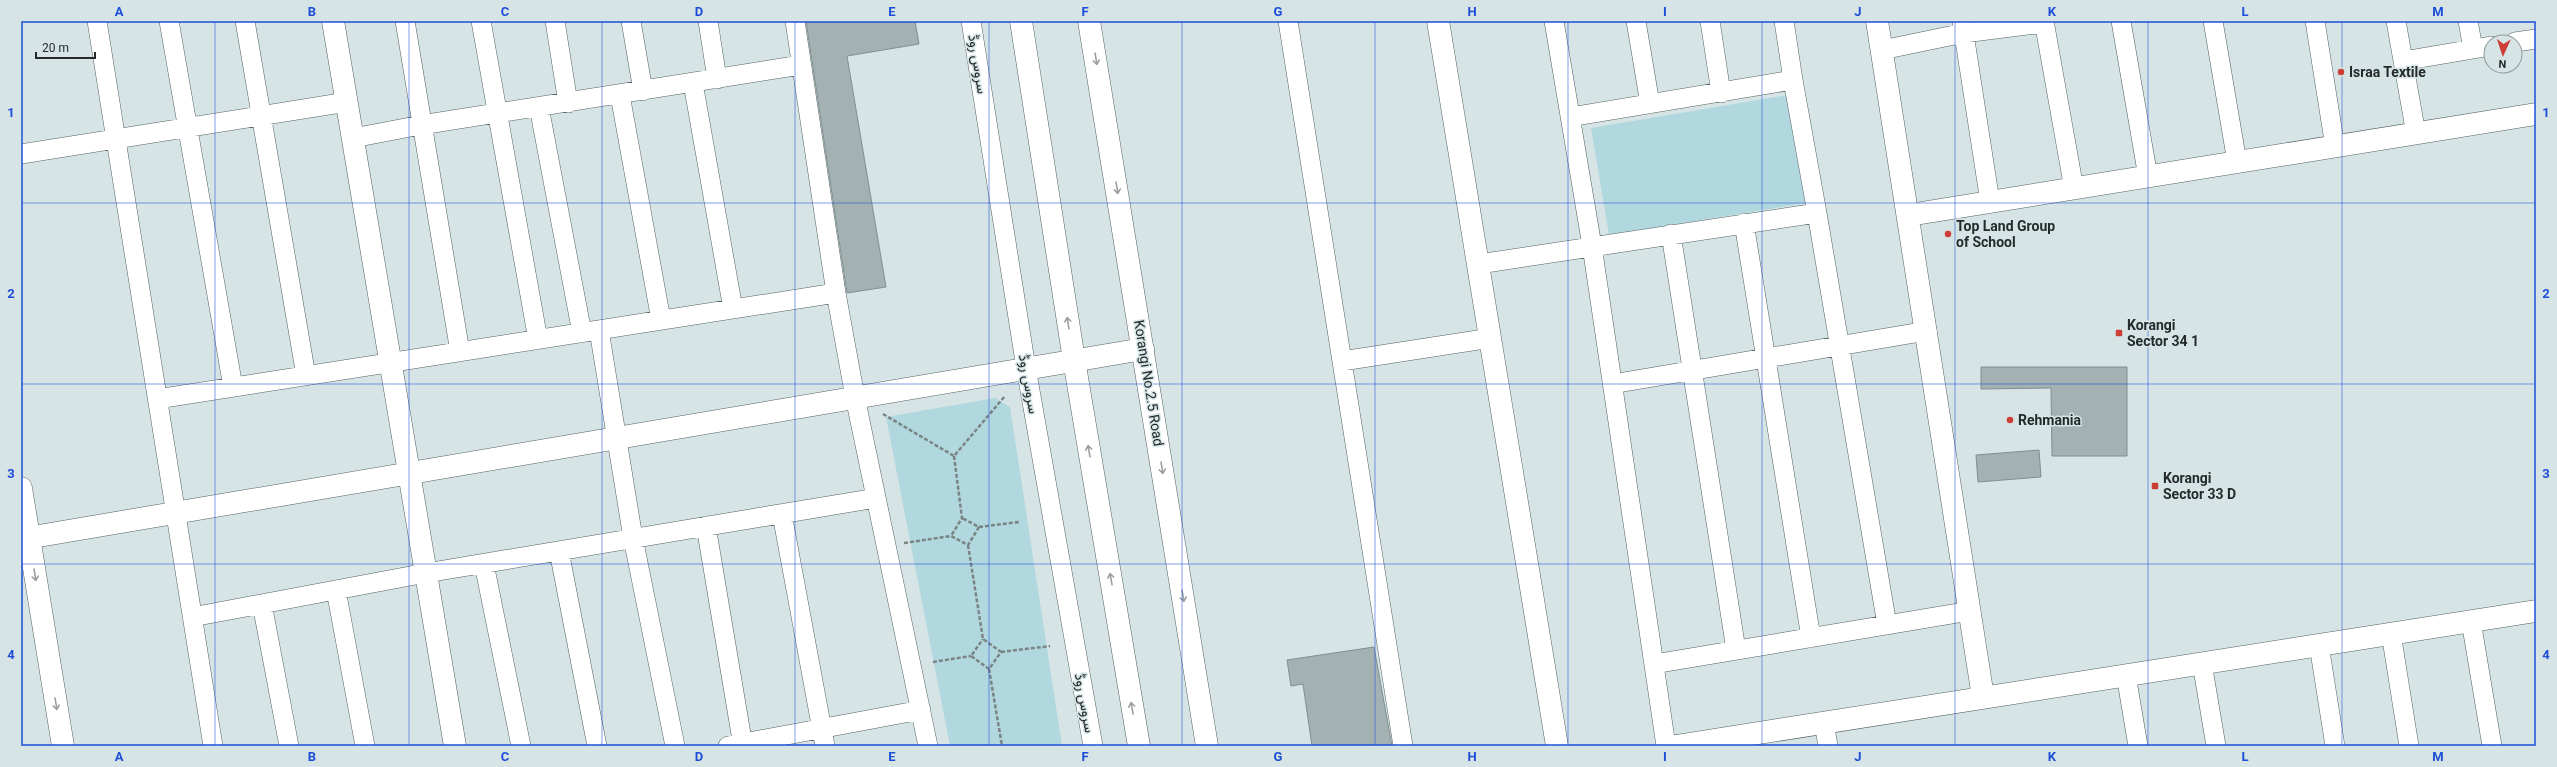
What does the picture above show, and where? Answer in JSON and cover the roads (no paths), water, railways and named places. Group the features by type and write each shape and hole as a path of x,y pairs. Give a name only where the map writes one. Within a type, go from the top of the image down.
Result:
{"street":[{"path":"97,21 174,512 213,746"},
{"path":"169,21 233,387"},
{"path":"245,21 306,376"},
{"path":"333,21 455,746"},
{"path":"405,21 460,352"},
{"path":"481,21 538,340"},
{"path":"554,21 568,103"},
{"path":"631,21 642,91"},
{"path":"708,21 717,79"},
{"path":"795,21 836,293 855,397 928,746"},
{"name":"سروس روڈ","path":"971,21 1026,368 1093,746"},
{"path":"1021,21 1074,360 1139,746"},
{"name":"Korangi No.2.5 Road","path":"1089,21 1207,746"},
{"path":"1288,21 1403,746"},
{"path":"1438,21 1557,746"},
{"path":"1554,21 1592,246 1666,746"},
{"path":"1636,21 1650,104"},
{"path":"1710,21 1721,93"},
{"path":"1784,21 1793,80 1818,213 1887,625"},
{"path":"1877,21 1909,215 1983,697"},
{"path":"2121,21 2148,177"},
{"path":"2213,21 2237,162"},
{"path":"2315,21 2335,147"},
{"path":"2396,21 2416,134"},
{"path":"2403,61 2482,48 2468,21"},
{"path":"1882,50 1962,27 2044,22 2074,189"},
{"path":"1962,27 1990,202"},
{"path":"2523,41 2536,39"},
{"path":"353,138 422,124 539,108 801,65"},
{"path":"1570,117 1793,80"},
{"path":"693,83 733,309"},
{"path":"620,95 661,320"},
{"path":"21,154 347,102"},
{"path":"539,108 617,438 633,538 675,746"},
{"path":"1909,215 2536,114"},
{"path":"1479,264 1818,213"},
{"path":"1744,223 1811,638"},
{"path":"1671,234 1736,650"},
{"path":"156,399 836,293"},
{"path":"1612,384 1927,331"},
{"path":"1342,361 1490,338"},
{"path":"25,538 1143,349"},
{"path":"21,488 25,538 63,746"},
{"path":"192,617 426,573 876,498"},
{"path":"782,514 824,737"},
{"path":"706,526 738,745 824,737 921,710"},
{"path":"559,551 597,746"},
{"path":"484,564 521,746"},
{"path":"336,590 365,746"},
{"path":"262,604 289,746"},
{"path":"1654,664 1970,611"},
{"path":"1676,746 1751,740 1824,723 2536,611"},
{"path":"2471,621 2492,746"},
{"path":"2392,633 2409,746"},
{"path":"2319,645 2335,746"},
{"path":"2202,663 2216,746"},
{"path":"2126,675 2138,746"},
{"path":"1824,723 1828,746"}],"place":[{"name":"Israa Textile","path":"2341,72"},
{"name":"Top Land Group of School","path":"1948,234"},
{"name":"Korangi Sector 34 1","path":"2119,333"},
{"name":"Rehmania","path":"2010,420"},
{"name":"Korangi Sector 33 D","path":"2155,486"}]}
